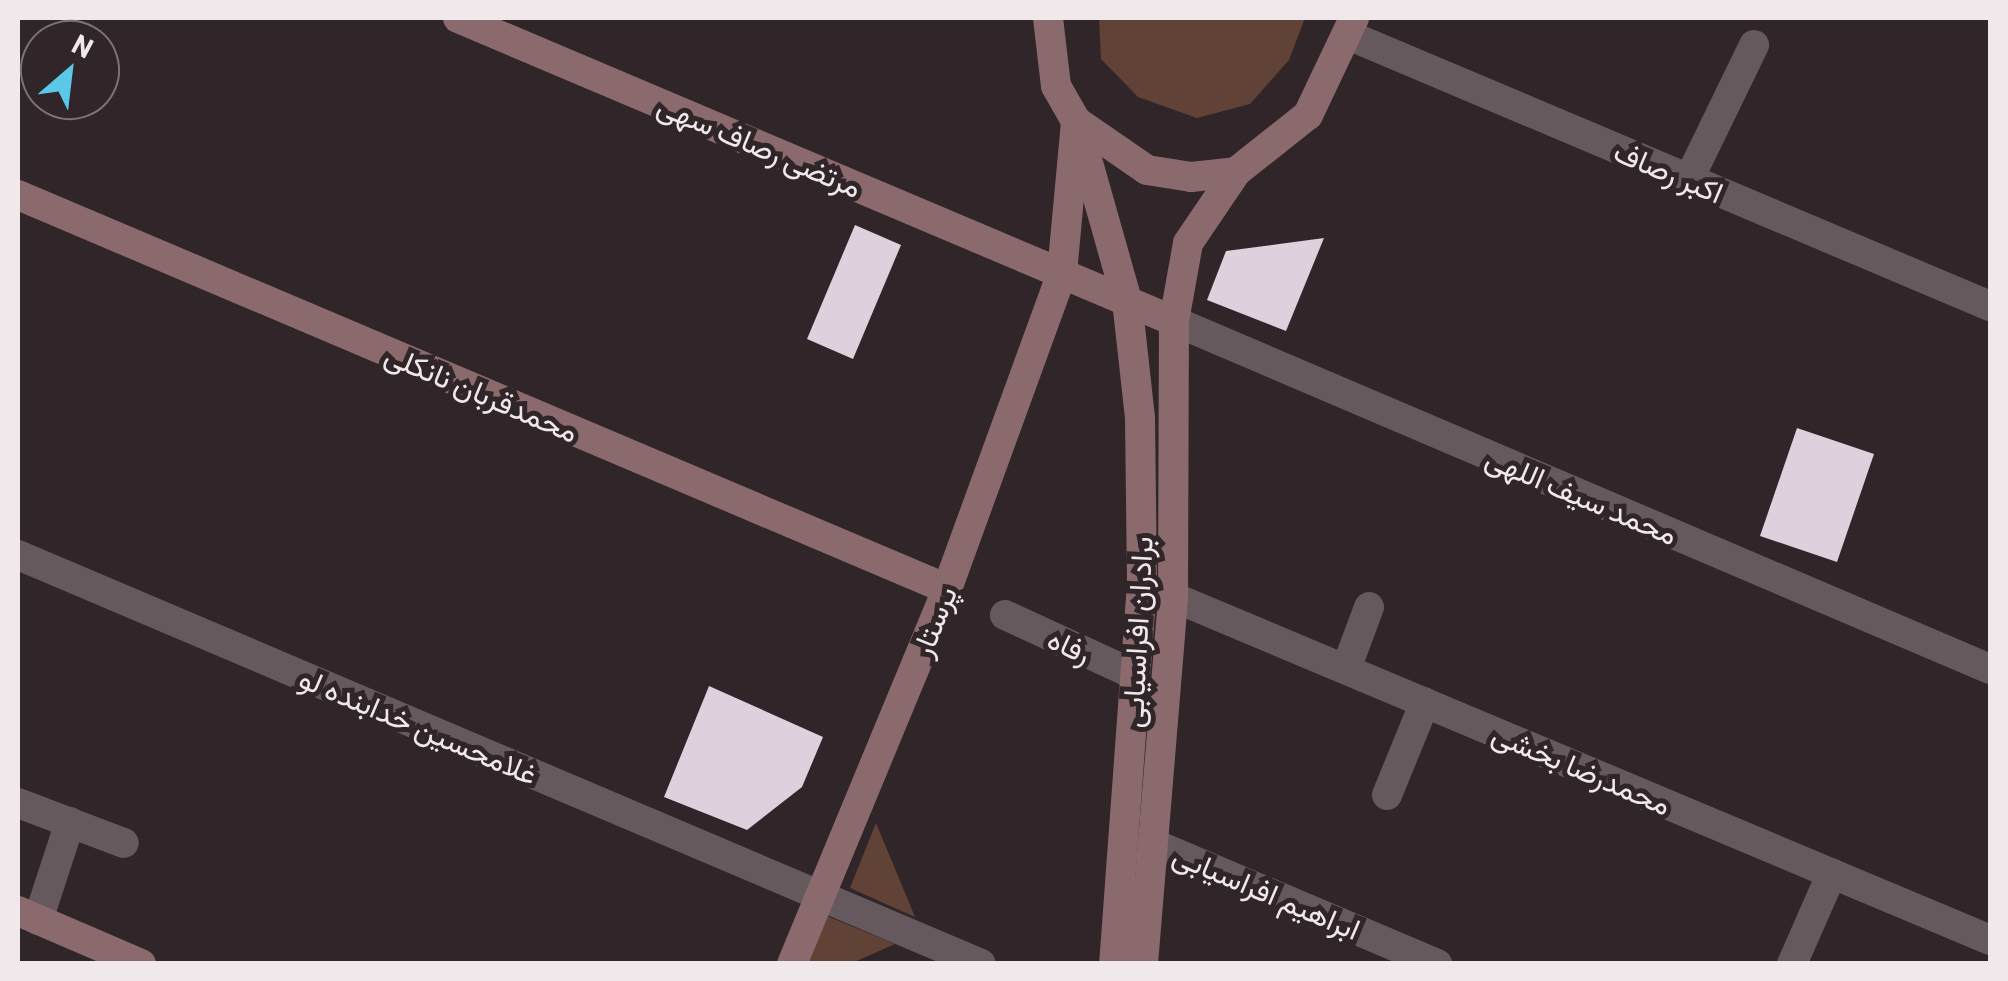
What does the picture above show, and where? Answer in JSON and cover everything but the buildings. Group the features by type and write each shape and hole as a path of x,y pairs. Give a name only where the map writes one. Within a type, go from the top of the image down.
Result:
{"street":[{"name":"مرتضی رصاف سهی","path":"458,18 1174,320"},
{"name":"برادران افراسیابی","path":"1048,18 1056,86 1076,121 1127,300 1140,418 1142,584 1135,674 1143,964"},
{"name":"برادران افراسیابی","path":"1114,964 1166,684 1173,597 1174,320 1188,243 1236,172 1308,114 1351,26"},
{"name":"اکبر رصاف","path":"1351,26 1689,179 1988,296"},
{"path":"1689,179 1754,44"},
{"name":"پرستار","path":"792,964 947,589 1062,273 1076,121"},
{"path":"1076,121 1109,150 1148,170 1191,177 1236,172"},
{"name":"محمدقربان نانکلی","path":"18,196 947,589"},
{"name":"محمد سیف اللهی","path":"1174,320 1990,668"},
{"name":"غلامحسین خدابنده لو","path":"18,555 980,964"},
{"name":"محمدرضا بخشی","path":"1173,597 1990,940"},
{"path":"1346,669 1369,607"},
{"name":"رفاه","path":"1005,615 1135,674"},
{"path":"1135,674 1166,684"},
{"path":"1387,795 1425,702"},
{"path":"18,803 124,843"},
{"path":"70,822 28,916 141,964"},
{"name":"ابراهیم افراسیابی","path":"1138,837 1437,964"},
{"path":"1792,964 1832,873"}],"shaded area":[{"path":"1099,18 1305,18 1289,60 1250,104 1197,118 1138,97 1101,59"},
{"path":"876,823 915,917 850,888"},
{"path":"827,916 895,944 852,963 806,964"}]}
